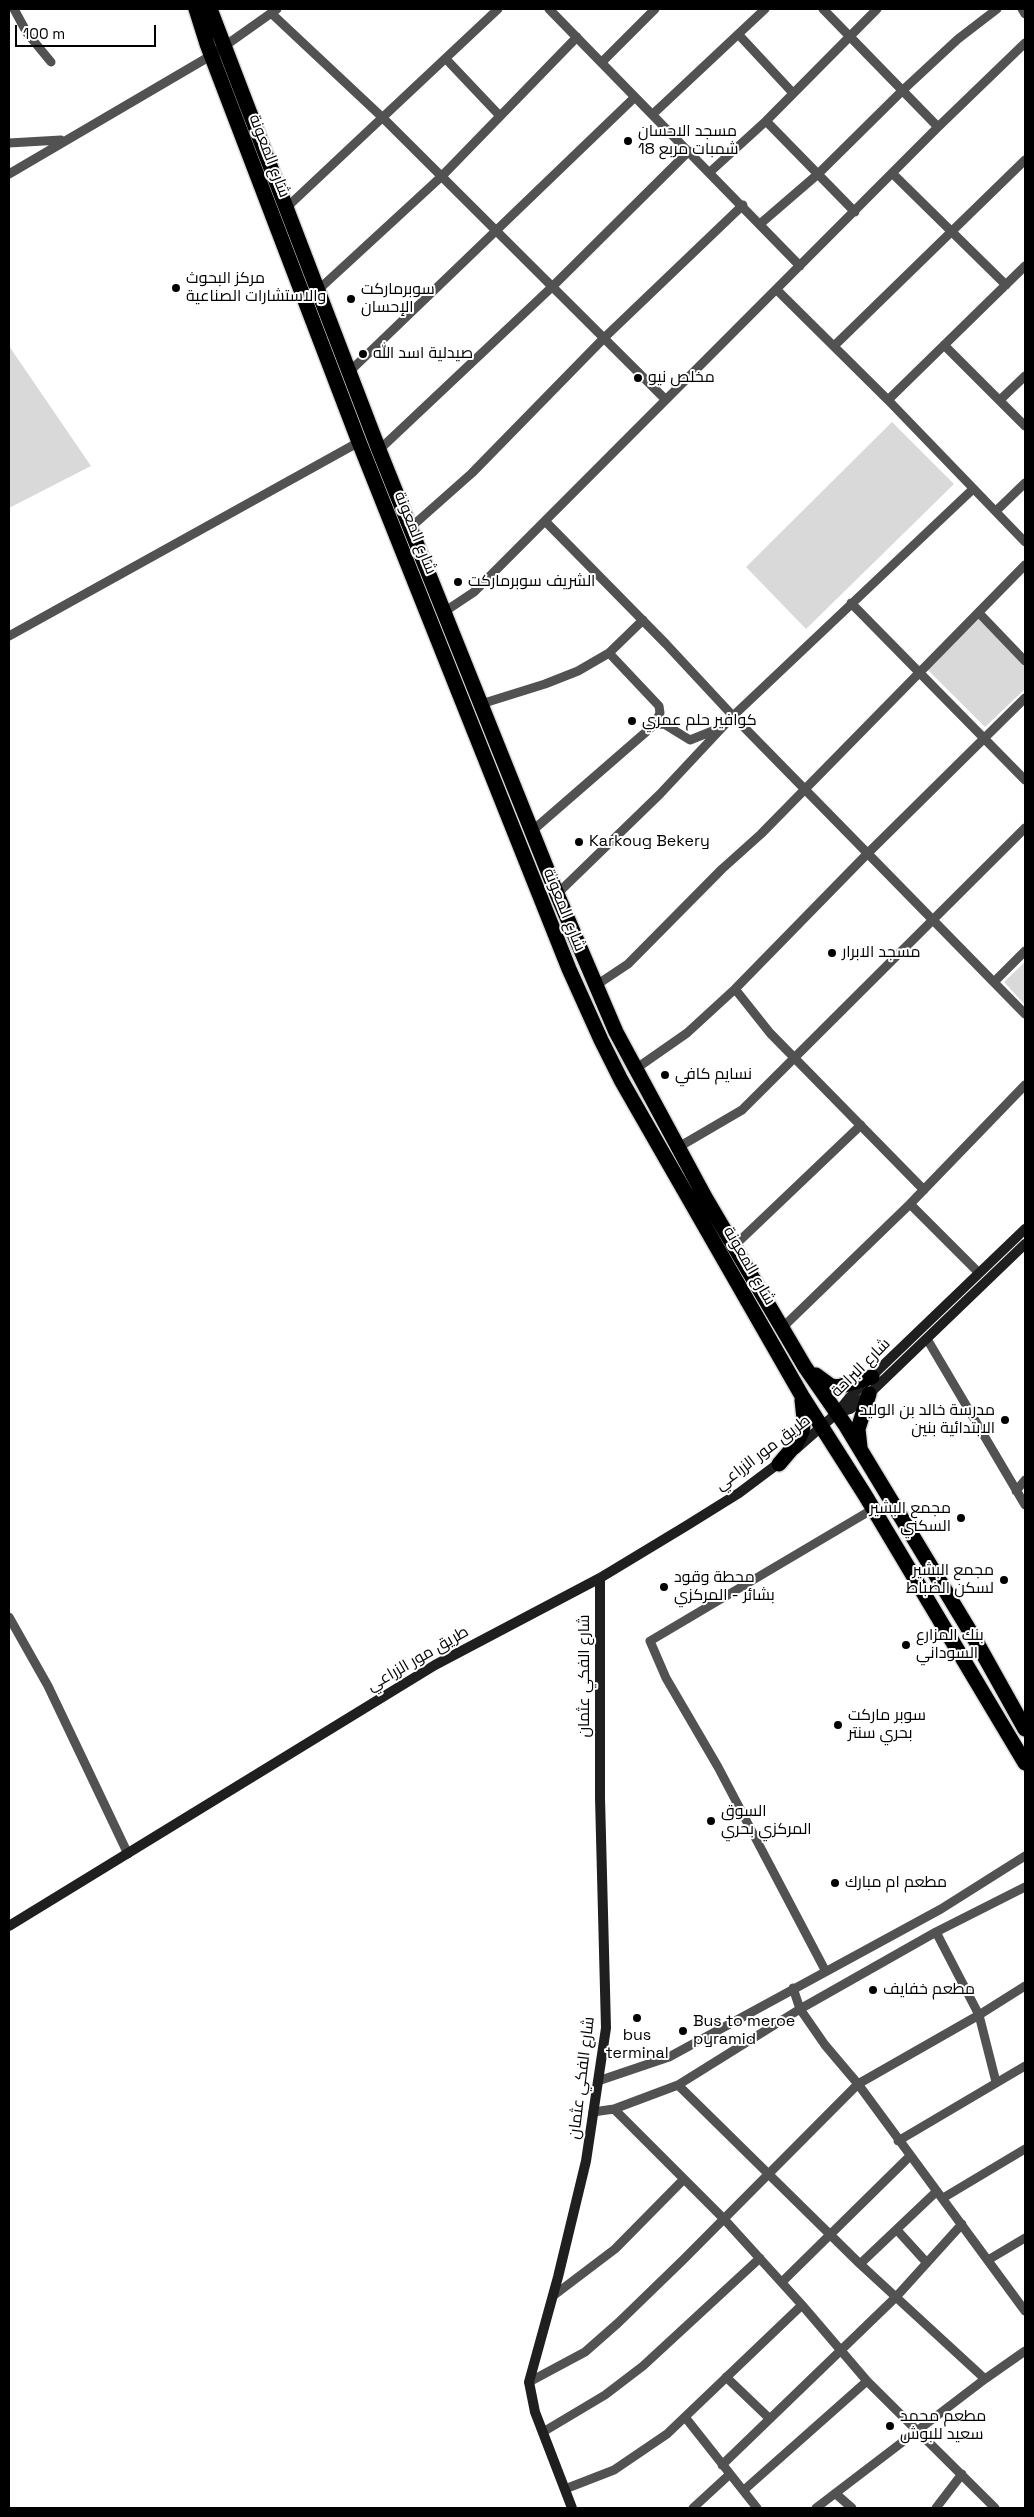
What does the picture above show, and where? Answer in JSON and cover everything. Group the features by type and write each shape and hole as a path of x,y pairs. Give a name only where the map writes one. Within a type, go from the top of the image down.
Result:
{"highway":[{"name":"شارع المعونة","path":"196,9 218,50 286,209 379,450 557,894 595,986 634,1070 677,1148 782,1328 977,1643 1025,1729"},
{"name":"شارع المعونة","path":"210,9 218,50 359,442 569,969 601,1040 621,1080 802,1396 874,1510 1025,1763"},
{"path":"806,1368 831,1386 853,1384 872,1377"},
{"path":"861,1453 858,1429 870,1394"},
{"path":"779,1464 796,1444 802,1432 804,1419 802,1396"}],"street":[{"path":"14,9 27,33 51,62"},
{"path":"286,209 498,9"},
{"path":"549,9 743,205 800,266"},
{"path":"602,62 655,9"},
{"path":"653,114 765,9"},
{"path":"823,9 938,127"},
{"path":"710,172 766,121 792,92 877,9"},
{"path":"760,224 818,174 958,39 997,9"},
{"path":"1022,9 1025,14"},
{"path":"9,174 218,50 274,11 665,399"},
{"path":"739,35 792,92"},
{"path":"317,291 442,176 577,37"},
{"path":"444,612 474,592 665,399 1025,43"},
{"path":"446,59 500,116"},
{"path":"349,372 635,96"},
{"path":"766,121 855,212"},
{"path":"9,143 64,140"},
{"path":"379,450 553,286 690,151"},
{"path":"834,346 1025,160"},
{"path":"892,173 1006,285"},
{"path":"410,528 472,473 604,338 743,205"},
{"path":"888,400 1025,266"},
{"path":"777,290 888,400 1025,542"},
{"path":"944,345 1001,399 1025,426"},
{"path":"1001,399 1025,376"},
{"path":"9,636 359,442"},
{"path":"996,511 1025,483"},
{"path":"557,894 660,794 733,716 973,488"},
{"path":"545,521 1025,1014"},
{"path":"595,986 628,964 722,869 777,819 804,789 1025,565"},
{"path":"851,603 985,737 1025,780"},
{"path":"979,613 1025,661"},
{"path":"481,704 557,680 608,653 642,620"},
{"path":"532,831 654,725 660,713 658,706 608,653"},
{"path":"634,1070 687,1033 735,989 868,853 1025,698"},
{"path":"654,725 664,724 690,740 722,728"},
{"path":"677,1148 737,1114 796,1058 1025,828"},
{"path":"994,981 1025,951"},
{"path":"735,989 760,1021 924,1190"},
{"path":"782,1328 924,1190 1025,1085"},
{"path":"734,1246 861,1125"},
{"path":"910,1204 980,1273"},
{"name":"شارع البراحة","path":"837,1414 849,1398 1025,1229"},
{"name":"شارع البراحة","path":"837,1414 850,1410 870,1394 1025,1244"},
{"path":"927,1339 1025,1505"},
{"name":"طريق مور الزراعي","path":"9,1926 435,1665 600,1578 739,1493 779,1464 837,1414"},
{"path":"1016,1491 1025,1480"},
{"path":"825,1970 718,1767 666,1678 650,1641 874,1510"},
{"name":"شارع الفكي عثمان","path":"572,2508 536,2412 529,2382 553,2296 586,2161 606,2028 600,1798 600,1578"},
{"path":"9,1617 48,1686 128,1854"},
{"path":"598,2081 669,2058 825,1970 941,1909 1025,1856"},
{"path":"593,2112 614,2109 678,2084 800,2009 936,1932 1025,1887"},
{"path":"936,1932 979,2015 996,2082"},
{"path":"529,2382 585,2352 677,2267 858,2084 979,2015 1025,1986"},
{"path":"793,1988 800,2009 825,2045 858,2084 898,2141 940,2194 1025,2311"},
{"path":"898,2141 1025,2066"},
{"path":"678,2084 860,2264 985,2379"},
{"path":"614,2109 724,2219 782,2282 867,2381 995,2508"},
{"path":"860,2264 940,2194 1025,2149"},
{"path":"782,2282 910,2156"},
{"path":"553,2296 614,2249 684,2179"},
{"path":"722,2464 896,2297 962,2224"},
{"path":"897,2230 927,2263"},
{"path":"988,2260 1025,2238"},
{"path":"543,2432 605,2395 643,2366 760,2258"},
{"path":"565,2489 614,2470 667,2434 802,2305"},
{"path":"816,2508 985,2379 1025,2351"},
{"path":"726,2377 770,2419"},
{"path":"744,2490 867,2381"},
{"path":"685,2417 757,2508"},
{"path":"693,2508 730,2474"},
{"path":"936,2508 962,2474"},
{"path":"836,2494 852,2508"}],"shaded area":[{"path":"9,346 91,466 9,508"},
{"path":"892,422 954,484 806,629 746,567"},
{"path":"979,619 1025,666 1025,689 985,727 927,669"},
{"path":"1025,962 1025,1005 1004,982"}],"place":[{"name":"مسجد الاحسان شمبات مربع 18","path":"628,141"},
{"name":"مركز البحوث والاستشارات الصناعية","path":"176,288"},
{"name":"سوبرماركت الإحسان","path":"351,299"},
{"name":"صيدلية اسد الله","path":"363,354"},
{"name":"مخلص نيو","path":"638,378"},
{"name":"الشريف سوبرماركت","path":"458,582"},
{"name":"كوافير حلم عمري","path":"632,721"},
{"name":"Karkoug Bekery","path":"579,842"},
{"name":"مسجد الابرار","path":"832,953"},
{"name":"نسايم كافي","path":"665,1075"},
{"name":"مدرسة خالد بن الوليد الابتدائية بنين","path":"1005,1420"},
{"name":"مجمع البشير السكني","path":"961,1518"},
{"name":"مجمع البشير لسكن الضباط","path":"1004,1580"},
{"name":"محطة وقود بشائر - المركزي","path":"664,1587"},
{"name":"بنك المزارع السوداني","path":"906,1645"},
{"name":"سوبر ماركت بحري سنتر","path":"838,1725"},
{"name":"السوق المركزي بحري","path":"711,1821"},
{"name":"مطعم ام مبارك","path":"835,1883"},
{"name":"مطعم خفايف","path":"873,1990"},
{"name":"bus terminal","path":"637,2018"},
{"name":"Bus to meroe pyramid","path":"683,2031"},
{"name":"مطعم محمد سعيد للبوش","path":"890,2426"}]}
